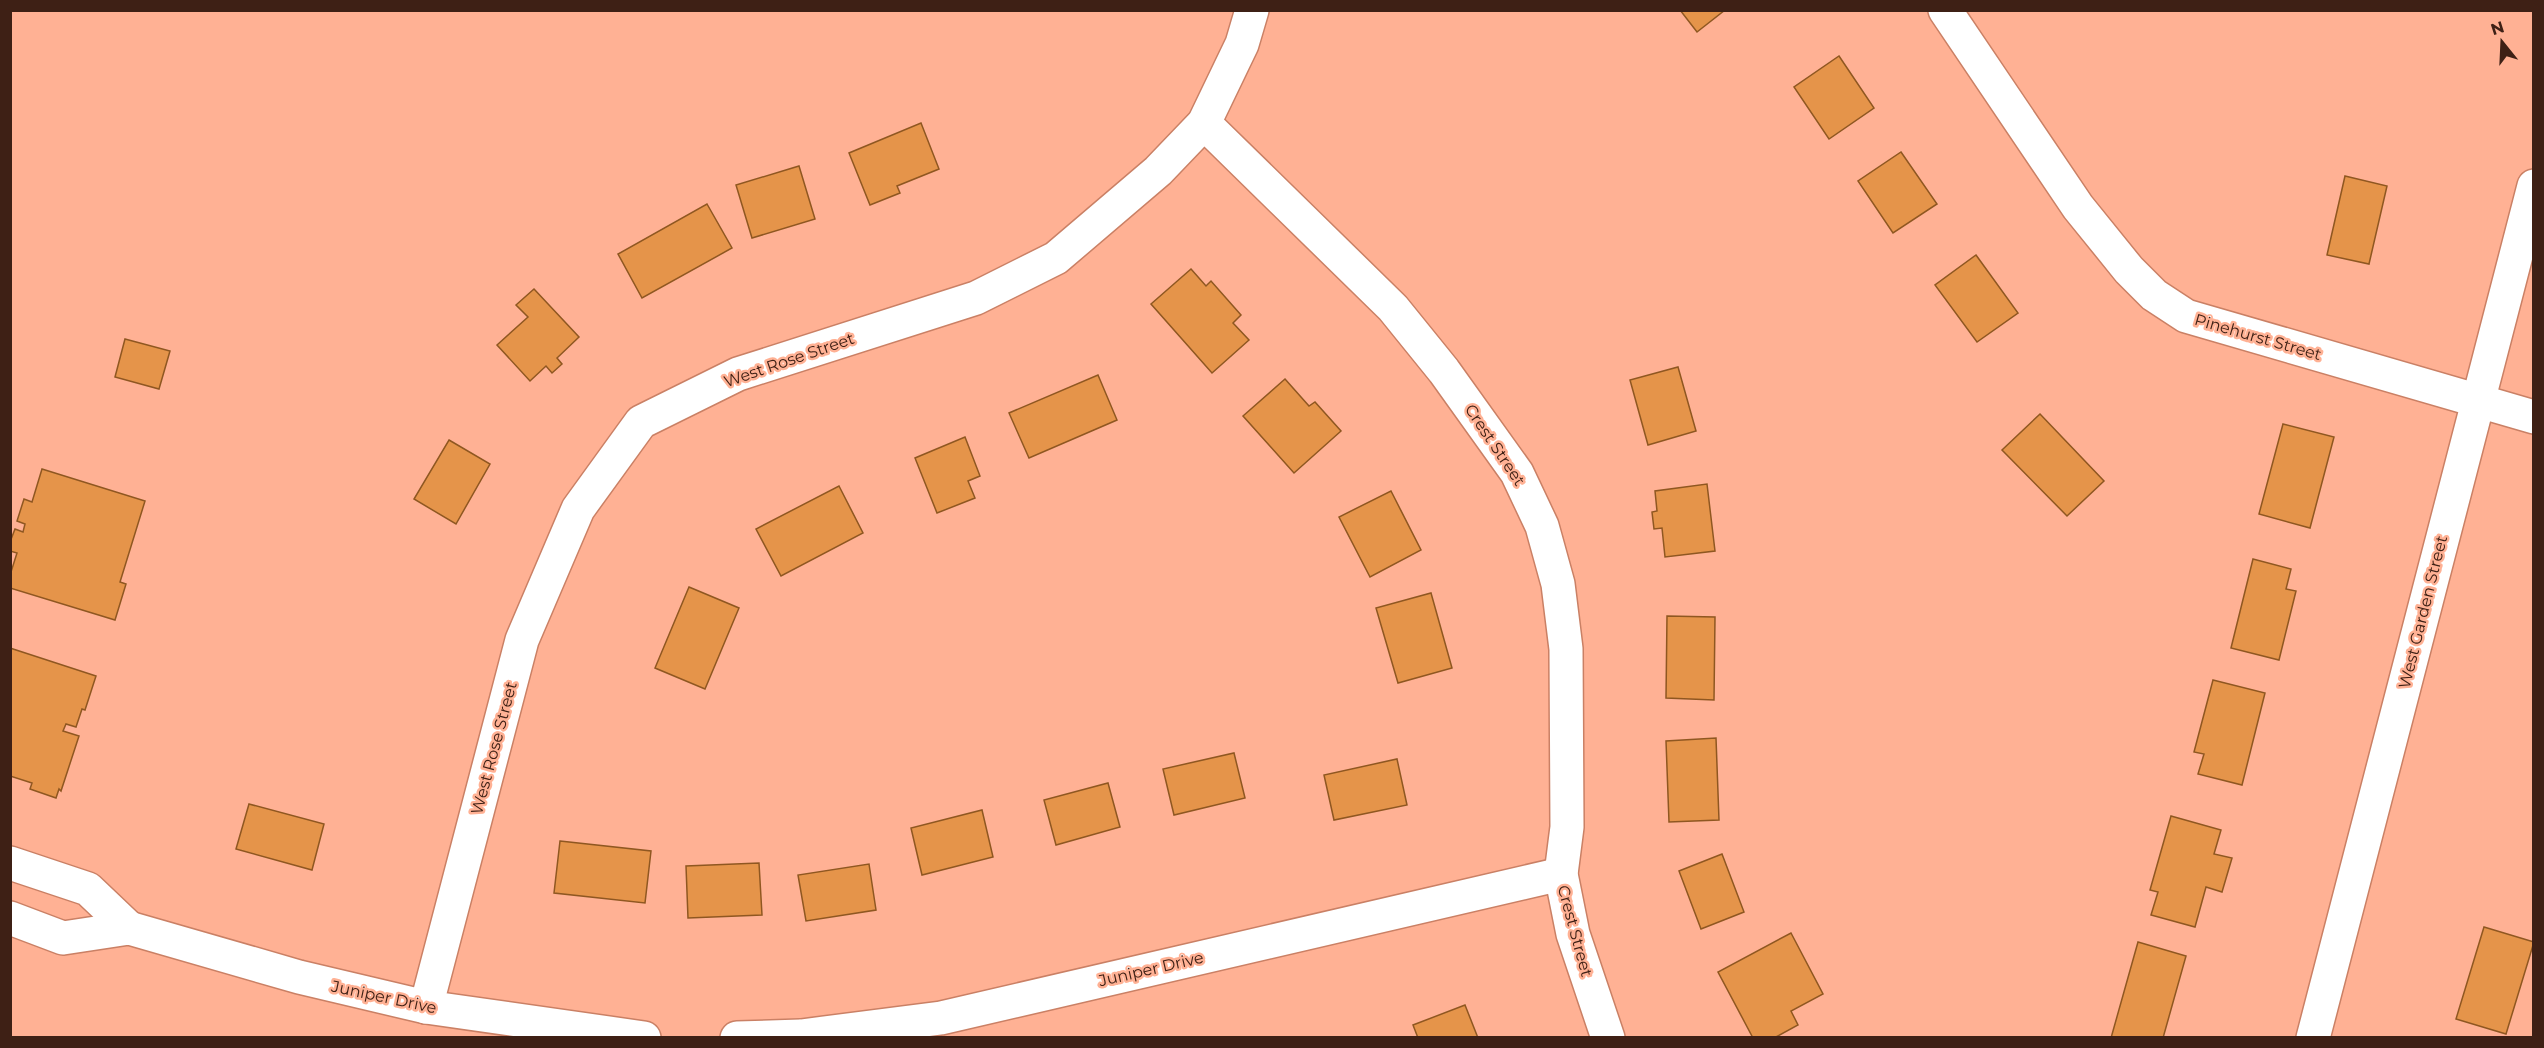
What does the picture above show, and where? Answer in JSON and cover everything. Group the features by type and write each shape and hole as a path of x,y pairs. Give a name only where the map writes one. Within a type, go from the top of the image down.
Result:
{"street":[{"name":"West Rose Street","path":"426,1007 522,640 578,509 641,422 738,374 976,298 1056,258 1158,171 1204,123 1242,44 1252,10"},
{"name":"Pinehurst Street","path":"1945,10 2078,207 2129,270 2154,295 2186,316 2534,417"},
{"name":"Crest Street","path":"1204,123 1393,308 1443,371 1522,483 1542,526 1558,584 1566,649 1567,827 1561,874 1573,934 1608,1038"},
{"name":"West Garden Street","path":"2313,1038 2534,186"},
{"name":"Juniper Drive","path":"10,863 88,889 129,928"},
{"name":"Juniper Drive","path":"738,1038 801,1036 941,1018 1561,874"},
{"name":"Juniper Drive","path":"10,918 63,938 129,928 299,977 426,1007 644,1038"}],"building":[{"path":"1680,10 1725,10 1697,32"},
{"path":"1839,56 1874,108 1829,139 1794,87"},
{"path":"921,123 939,169 897,186 900,193 870,205 849,153"},
{"path":"1901,152 1937,204 1893,233 1858,181"},
{"path":"799,166 815,219 752,238 736,185"},
{"path":"2345,176 2387,186 2369,264 2327,255"},
{"path":"707,204 732,248 642,298 618,254"},
{"path":"1976,255 2018,313 1977,342 1935,285"},
{"path":"1191,269 1206,286 1211,281 1241,315 1233,323 1249,340 1212,373 1151,304"},
{"path":"534,289 579,337 557,358 562,364 552,373 546,366 530,381 497,345 528,317 516,305"},
{"path":"125,339 170,351 159,389 115,377"},
{"path":"1678,367 1696,431 1648,445 1630,380"},
{"path":"1098,375 1117,420 1029,458 1009,413"},
{"path":"1285,379 1309,406 1315,402 1341,431 1294,473 1243,416"},
{"path":"2040,414 2104,481 2067,516 2002,450"},
{"path":"2283,424 2334,437 2310,528 2259,514"},
{"path":"965,437 980,476 968,481 975,498 937,513 915,458"},
{"path":"449,440 490,464 456,524 414,499"},
{"path":"42,469 145,501 120,582 126,584 115,620 10,588 10,575 17,553 10,551 10,542 15,529 23,532 25,524 17,521 24,499 32,502"},
{"path":"1707,484 1715,551 1665,557 1662,528 1654,529 1652,512 1657,511 1655,491"},
{"path":"839,486 863,533 781,576 756,529"},
{"path":"1391,491 1421,550 1370,577 1339,517"},
{"path":"2253,559 2291,569 2286,589 2296,591 2279,660 2231,648"},
{"path":"689,587 739,608 705,689 655,668"},
{"path":"1431,593 1452,668 1398,683 1376,608"},
{"path":"1667,616 1715,617 1714,700 1666,698"},
{"path":"10,648 96,676 85,710 82,709 76,727 66,724 63,731 79,736 61,791 59,789 56,798 30,789 32,783 10,776"},
{"path":"2213,680 2265,693 2242,785 2198,774 2204,754 2194,752"},
{"path":"1716,738 1719,820 1669,822 1666,741"},
{"path":"1234,753 1245,798 1174,815 1163,769"},
{"path":"1397,759 1407,805 1334,820 1324,775"},
{"path":"1108,783 1120,827 1056,845 1044,800"},
{"path":"249,804 324,824 312,870 236,849"},
{"path":"982,810 993,857 922,875 911,828"},
{"path":"2171,816 2221,830 2214,854 2232,858 2222,892 2206,887 2195,927 2151,915 2158,892 2150,890"},
{"path":"560,841 651,851 645,903 554,893"},
{"path":"1722,854 1744,912 1701,929 1679,871"},
{"path":"759,863 762,915 688,918 686,866"},
{"path":"869,864 876,910 806,921 798,875"},
{"path":"2484,927 2534,942 2506,1034 2456,1019"},
{"path":"1791,933 1823,994 1791,1011 1798,1025 1774,1038 1753,1038 1718,972"},
{"path":"2138,942 2186,956 2163,1038 2111,1038"},
{"path":"1465,1005 1478,1038 1418,1038 1413,1025"}]}
